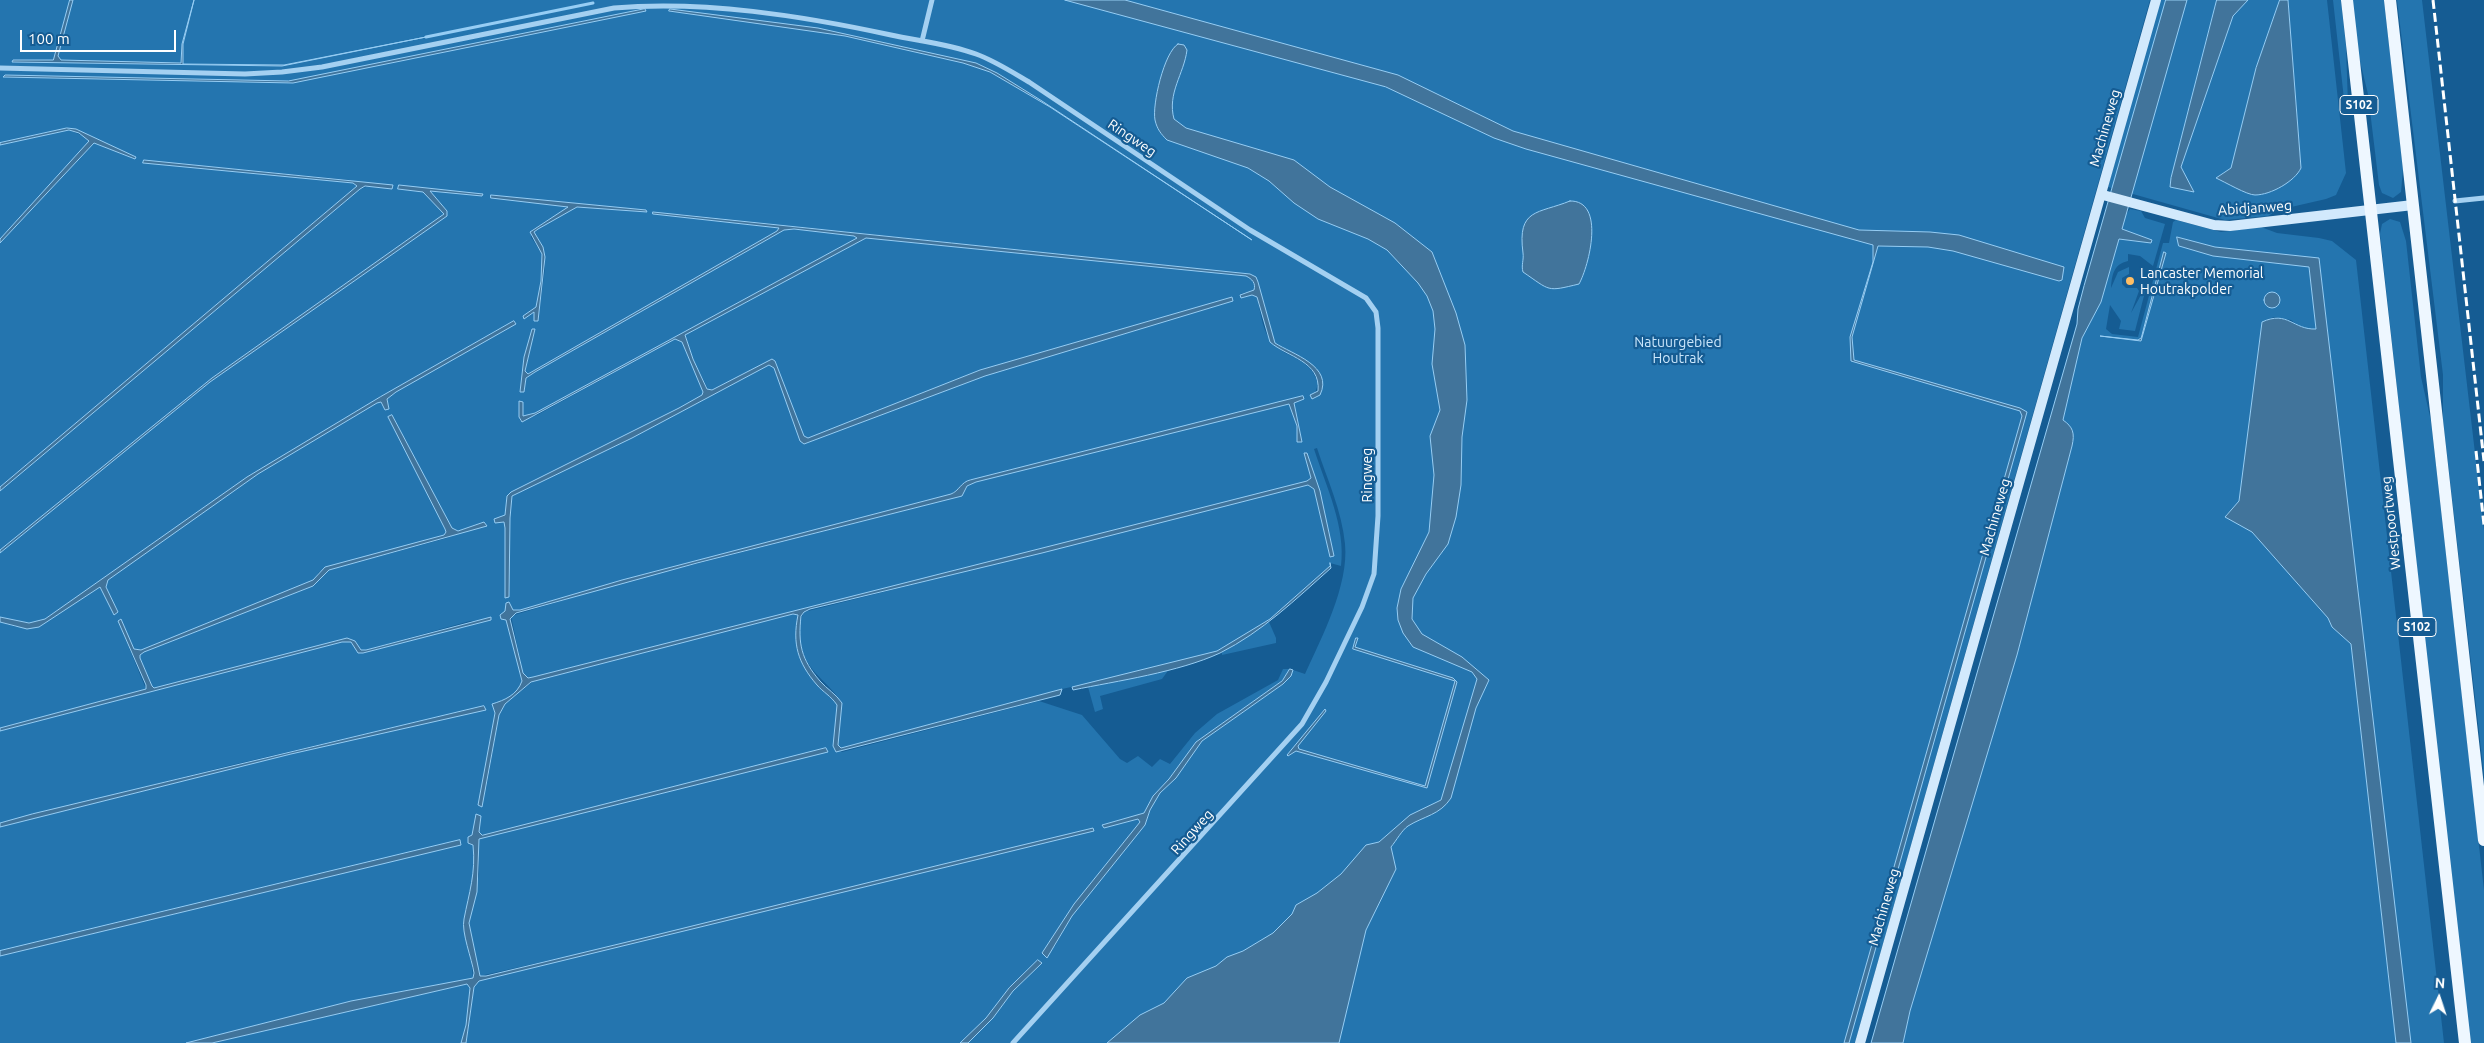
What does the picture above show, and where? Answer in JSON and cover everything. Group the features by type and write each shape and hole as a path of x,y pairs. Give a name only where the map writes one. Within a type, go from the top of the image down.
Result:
{"main road":[{"name":"Westpoortweg","path":"2347,0 2465,1043"},
{"path":"2390,0 2484,840"}],"street":[{"path":"922,41 932,0"},
{"name":"Machineweg","path":"1860,1043 2095,212 2106,196 2106,173 2156,0"},
{"name":"Ringweg","path":"0,68 245,74 282,72 322,67 614,8 659,2 696,3 820,20 974,54 1022,78 1257,235 1310,267 1362,294 1374,307 1378,322 1376,566 1366,598 1319,696 1302,724 1013,1043"},
{"name":"Abidjanweg","path":"2106,196 2214,225 2230,226 2413,205"},
{"path":"2455,201 2484,198"}],"green space":[{"name":"Natuurgebied Houtrak","path":"0,0 2150,0 1855,1043 968,1043 993,1018 1013,991 1041,963 1038,960 1009,988 986,1018 960,1043 466,1043 474,987 479,981 1094,831 1093,828 630,942 480,976 469,923 479,874 479,839 827,752 826,748 482,835 479,832 481,816 473,829 470,843 473,845 475,860 465,932 470,948 473,978 351,1001 186,1043 0,1043 0,956 283,888 460,840 0,951 0,827 291,754 485,710 484,706 232,765 0,823 0,731 342,642 351,642 363,653 491,620 470,621 366,650 361,650 355,641 347,638 154,688 152,686 139,655 144,652 313,586 329,570 447,538 483,522 458,531 452,528 392,415 447,532 444,535 319,572 314,580 141,650 134,649 121,620 118,621 146,689 0,728 0,622 16,627 39,627 100,587 114,614 118,612 106,587 107,580 258,474 377,403 380,402 385,410 389,409 387,399 396,392 516,323 514,321 380,397 247,477 45,619 29,623 0,617 0,553 210,382 447,216 447,211 430,191 482,194 398,189 423,192 444,214 212,378 0,550 0,491 360,189 369,186 350,180 144,160 144,163 353,183 357,186 0,487 0,243 94,143 134,159 136,157 67,128 0,143","holes":["491,195 646,210 647,212 577,207 534,232 543,247 545,268 538,321 534,321 534,312 524,319 536,307 541,281 542,254 531,237 532,230 569,207 491,198","654,214 678,214 1250,274 1258,282 1275,343 1308,362 1314,368 1319,375 1321,384 1320,395 1315,393 1318,384 1309,367 1281,350 1269,338 1263,324 1257,297 1252,295 1241,298 1240,294 1254,290 1255,287 1251,278 1246,276 866,238 685,335 693,359 708,389 712,390 772,359 775,361 804,436 808,438 980,370 1232,297 1233,301 985,376 804,444 774,367 769,365 632,438 512,496 509,597 505,598 505,528 504,522 499,522 500,518 505,516 507,496 511,492 679,408 702,395 703,392 682,342 675,339 537,415 520,421 519,402 522,403 523,416 535,413 857,238 854,236 794,229 784,230 535,372 526,378 524,392 520,392 524,357 535,329 525,372 528,374 777,231 779,228","1303,397 1304,399 1294,403 1302,442 1297,441 1297,426 1289,404 976,482 967,486 962,496 621,583 511,616 523,673 528,678 1255,495 1307,481 1311,478 1310,474 1316,478 1334,556 1330,557 1314,489 1308,485 804,612 801,620 800,635 801,647 805,657 809,665 842,703 838,746 841,748 1062,689 1217,652 1270,619 1330,566 1330,563 1341,566 1341,536 1334,507 1314,449 1317,448 1341,519 1345,544 1345,560 1339,593 1305,674 1293,670 1291,676 1283,684 1202,741 1176,778 1160,792 1150,810 1145,825 1072,916 1055,946 1042,953 1074,904 1140,822 1139,819 1104,828 1102,825 1144,813 1153,796 1169,779 1196,742 1282,681 1290,669 1283,669 1278,680 1217,714 1195,733 1170,764 1160,759 1152,767 1138,756 1127,763 1120,759 1082,715 1039,701 842,752 833,746 837,704 810,677 801,661 796,644 798,615 793,614 532,682 505,704 499,716 486,789 487,759 495,713 492,704 510,696 517,690 522,681 506,620 503,619 505,611 510,608 520,610 622,580 951,494 970,480"]},
{"path":"2159,0 2217,0 2171,178 2171,187 2193,192 2181,167 2233,16 2248,0 2280,0 2256,68 2231,168 2216,178 2301,168 2288,0 2327,0 2346,173 2336,195 2278,210 2268,216 2225,220 2108,187"},
{"path":"2333,0 2341,0 2346,46 2348,105 2344,99"},
{"path":"2352,0 2384,0 2403,169 2401,192 2393,198 2382,193 2379,185 2368,94 2356,45"},
{"path":"2397,0 2422,0 2484,530 2484,775 2443,420 2443,375"},
{"path":"69,130 88,138 89,143 0,239 0,145"},
{"path":"2130,209 2141,211 2145,218 2165,224 2153,266 2140,256 2128,254 2128,261 2123,262 2115,270 2111,288 2118,272 2129,267 2129,274 2122,278 2122,284 2126,288 2137,288 2139,291 2131,313 2147,284 2135,331 2119,329 2121,321 2110,305 2106,329 2112,334 2138,337 2163,243 2169,243 2173,222 2176,220 2221,232 2261,227 2277,233 2319,238 2332,241 2356,260 2444,1043 2410,1043 2319,258 2215,247 2177,237 2213,256 2309,266 2316,330 2302,329 2291,320 2274,317 2262,322 2239,501 2226,515 2252,532 2328,618 2332,627 2351,644 2396,1043 1903,1043 1910,1011 2017,655 2072,446 2063,420 2082,338 2101,302 2119,239 2151,243 2152,240 2122,229 2125,216"},
{"path":"2390,219 2400,222 2406,241 2421,377 2431,421 2484,890 2484,1043 2469,1043 2380,234 2382,224"},
{"path":"1269,622 1276,638 1276,643 1222,655 1222,652"},
{"path":"1170,668 1162,679 1100,696 1103,709 1095,712 1088,687"},
{"path":"467,984 470,988 466,1025 461,1043 212,1043"}],"shaded area":[{"path":"70,0 73,0 58,56 61,60 181,63 182,44 194,0 183,44 183,64 284,65 426,37 282,66 12,62 13,60 53,60"},
{"path":"1065,0 1125,0 1398,75 1513,131 1859,230 1930,232 1959,235 2064,267 2062,280 2059,281 1953,251 1928,247 1878,246 1852,337 1854,360 2020,408 2027,412 1849,1043 1844,1043 2022,416 2020,411 1851,361 1850,337 1873,262 1873,245 1526,149 1494,138 1386,87"},
{"path":"2166,0 2187,0 2122,229 2152,240 2151,243 2119,239 2101,302 2082,338 2063,420 2072,431 2072,446 2017,655 1910,1011 1903,1043 1871,1043 2077,324 2078,309 2084,286"},
{"path":"2217,0 2248,0 2233,16 2181,167 2194,192 2170,187 2171,178"},
{"path":"2280,0 2288,0 2301,168 2294,178 2282,186 2268,193 2255,195 2242,191 2216,178 2231,168 2256,68"},
{"path":"645,9 646,11 293,83 3,77 5,75 288,81"},
{"path":"670,9 818,28 976,63 997,73 1042,101 1252,240 1050,107 990,72 963,63 845,36 669,11"},
{"path":"1178,44 1184,45 1187,50 1174,92 1172,110 1174,119 1186,128 1294,160 1330,187 1395,223 1432,252 1456,313 1465,345 1467,400 1462,437 1461,485 1456,517 1448,544 1426,574 1413,598 1412,619 1422,634 1462,657 1489,680 1476,708 1451,798 1437,812 1406,828 1391,847 1396,869 1366,930 1339,1043 1107,1043 1140,1015 1164,1003 1187,978 1216,966 1227,957 1243,951 1273,933 1292,914 1296,905 1317,893 1341,874 1366,845 1379,842 1410,815 1441,800 1477,679 1472,672 1413,647 1403,633 1398,620 1397,608 1401,589 1429,532 1434,475 1430,436 1440,410 1432,364 1435,329 1433,311 1427,296 1418,283 1387,250 1368,239 1318,219 1294,203 1269,181 1248,168 1167,140 1155,120 1155,103 1160,79 1168,57"},
{"path":"67,128 76,129 136,157 135,159 94,143 0,243 0,239 89,141 79,133 69,130 0,145 0,143"},
{"path":"144,160 393,185 392,189 365,186 360,189 0,491 0,487 357,186 353,183 143,163"},
{"path":"399,185 483,194 482,196 430,191 447,211 447,216 210,382 0,553 0,550 212,378 444,214 423,192 398,189"},
{"path":"491,195 646,210 647,212 577,207 534,232 543,247 545,257 538,321 534,321 534,312 524,319 523,316 536,307 541,281 542,254 530,232 568,207 491,198"},
{"path":"1570,201 1581,204 1588,211 1592,235 1587,263 1579,284 1554,289 1549,288 1523,272 1523,228 1532,215"},
{"path":"653,212 1250,274 1256,277 1258,282 1275,343 1309,362 1321,376 1323,385 1320,395 1312,399 1310,395 1318,391 1317,381 1309,366 1270,342 1257,297 1252,295 1241,298 1240,295 1254,290 1253,282 1246,276 866,238 685,335 693,359 707,389 712,390 772,359 775,361 804,436 808,438 980,370 1232,297 1233,301 985,376 804,444 800,441 774,368 769,365 632,438 512,496 509,597 505,598 505,528 504,522 495,523 494,519 505,515 507,496 511,492 679,408 702,395 703,392 682,342 675,339 522,422 519,417 519,401 523,402 523,416 535,413 857,238 854,236 794,229 784,230 535,372 526,378 524,392 520,392 524,357 532,329 535,329 525,371 528,374 777,231 779,228 653,214"},
{"path":"2177,237 2215,247 2319,258 2411,1043 2396,1043 2351,644 2332,627 2328,618 2252,532 2225,517 2239,501 2262,322 2278,318 2302,327 2316,329 2309,267 2213,256 2179,246"},
{"path":"2164,252 2166,253 2141,341 2100,336 2138,340 2141,338"},
{"path":"2272,292 2280,300 2272,308 2264,300"},
{"path":"514,321 516,324 396,392 387,399 389,409 385,410 381,402 377,403 258,474 108,580 106,587 118,612 114,615 100,587 39,627 27,629 0,622 0,617 29,623 45,619 247,477 380,397"},
{"path":"1303,396 1304,399 1294,403 1302,442 1297,442 1297,426 1289,404 976,482 967,486 962,496 697,563 516,613 510,619 523,673 528,678 533,677 1307,481 1311,478 1304,453 1307,453 1320,491 1334,556 1330,557 1314,489 1308,485 1042,553 810,609 801,616 800,635 805,658 820,681 842,703 838,745 841,748 1062,689 1060,695 836,752 833,746 837,705 810,677 801,661 796,644 798,615 793,614 531,682 505,704 499,715 482,807 478,805 495,713 492,704 510,696 517,690 522,681 506,620 501,619 500,615 505,611 506,603 509,602 513,610 520,610 622,580 951,494 970,480"},
{"path":"392,415 452,528 458,531 484,522 487,526 329,570 313,586 144,652 140,655 140,658 152,686 154,688 347,638 355,641 361,650 366,650 491,617 491,620 363,653 358,653 351,642 342,642 0,731 0,728 146,689 146,685 118,621 121,619 134,649 141,650 313,580 325,567 444,535 445,529 388,417"},
{"path":"1330,563 1331,568 1278,614 1250,635 1220,653 1167,671 1073,690 1072,687 1217,651 1270,619 1330,566"},
{"path":"1356,638 1358,638 1355,647 1453,678 1457,682 1427,788 1296,751 1287,755 1325,709 1326,711 1298,746 1299,749 1425,786 1455,681 1353,649"},
{"path":"1290,669 1293,670 1291,676 1283,684 1202,741 1176,778 1160,793 1150,810 1145,825 1072,916 1047,958 1042,953 1074,904 1140,822 1138,819 1104,828 1102,825 1144,813 1153,796 1169,779 1196,742 1282,681"},
{"path":"484,706 486,710 291,754 0,827 0,823 32,814"},
{"path":"826,748 828,752 479,839 477,892 469,923 480,976 562,958 1093,828 1094,831 479,981 474,987 466,1043 461,1043 466,1025 470,988 467,984 212,1043 186,1043 351,1001 473,978 474,973 463,924 474,865 473,845 468,843 468,837 472,835 476,814 481,816 479,832 482,835"},
{"path":"460,840 461,845 0,956 0,951"},
{"path":"1038,960 1042,963 1013,991 993,1018 968,1043 960,1043 986,1018 1009,988"}],"waterway":[{"path":"426,37 593,3"}],"railway":[{"path":"2433,0 2484,461"},
{"path":"2476,451 2484,525"}],"place":[{"name":"Lancaster Memorial Houtrakpolder","path":"2130,281"}]}
